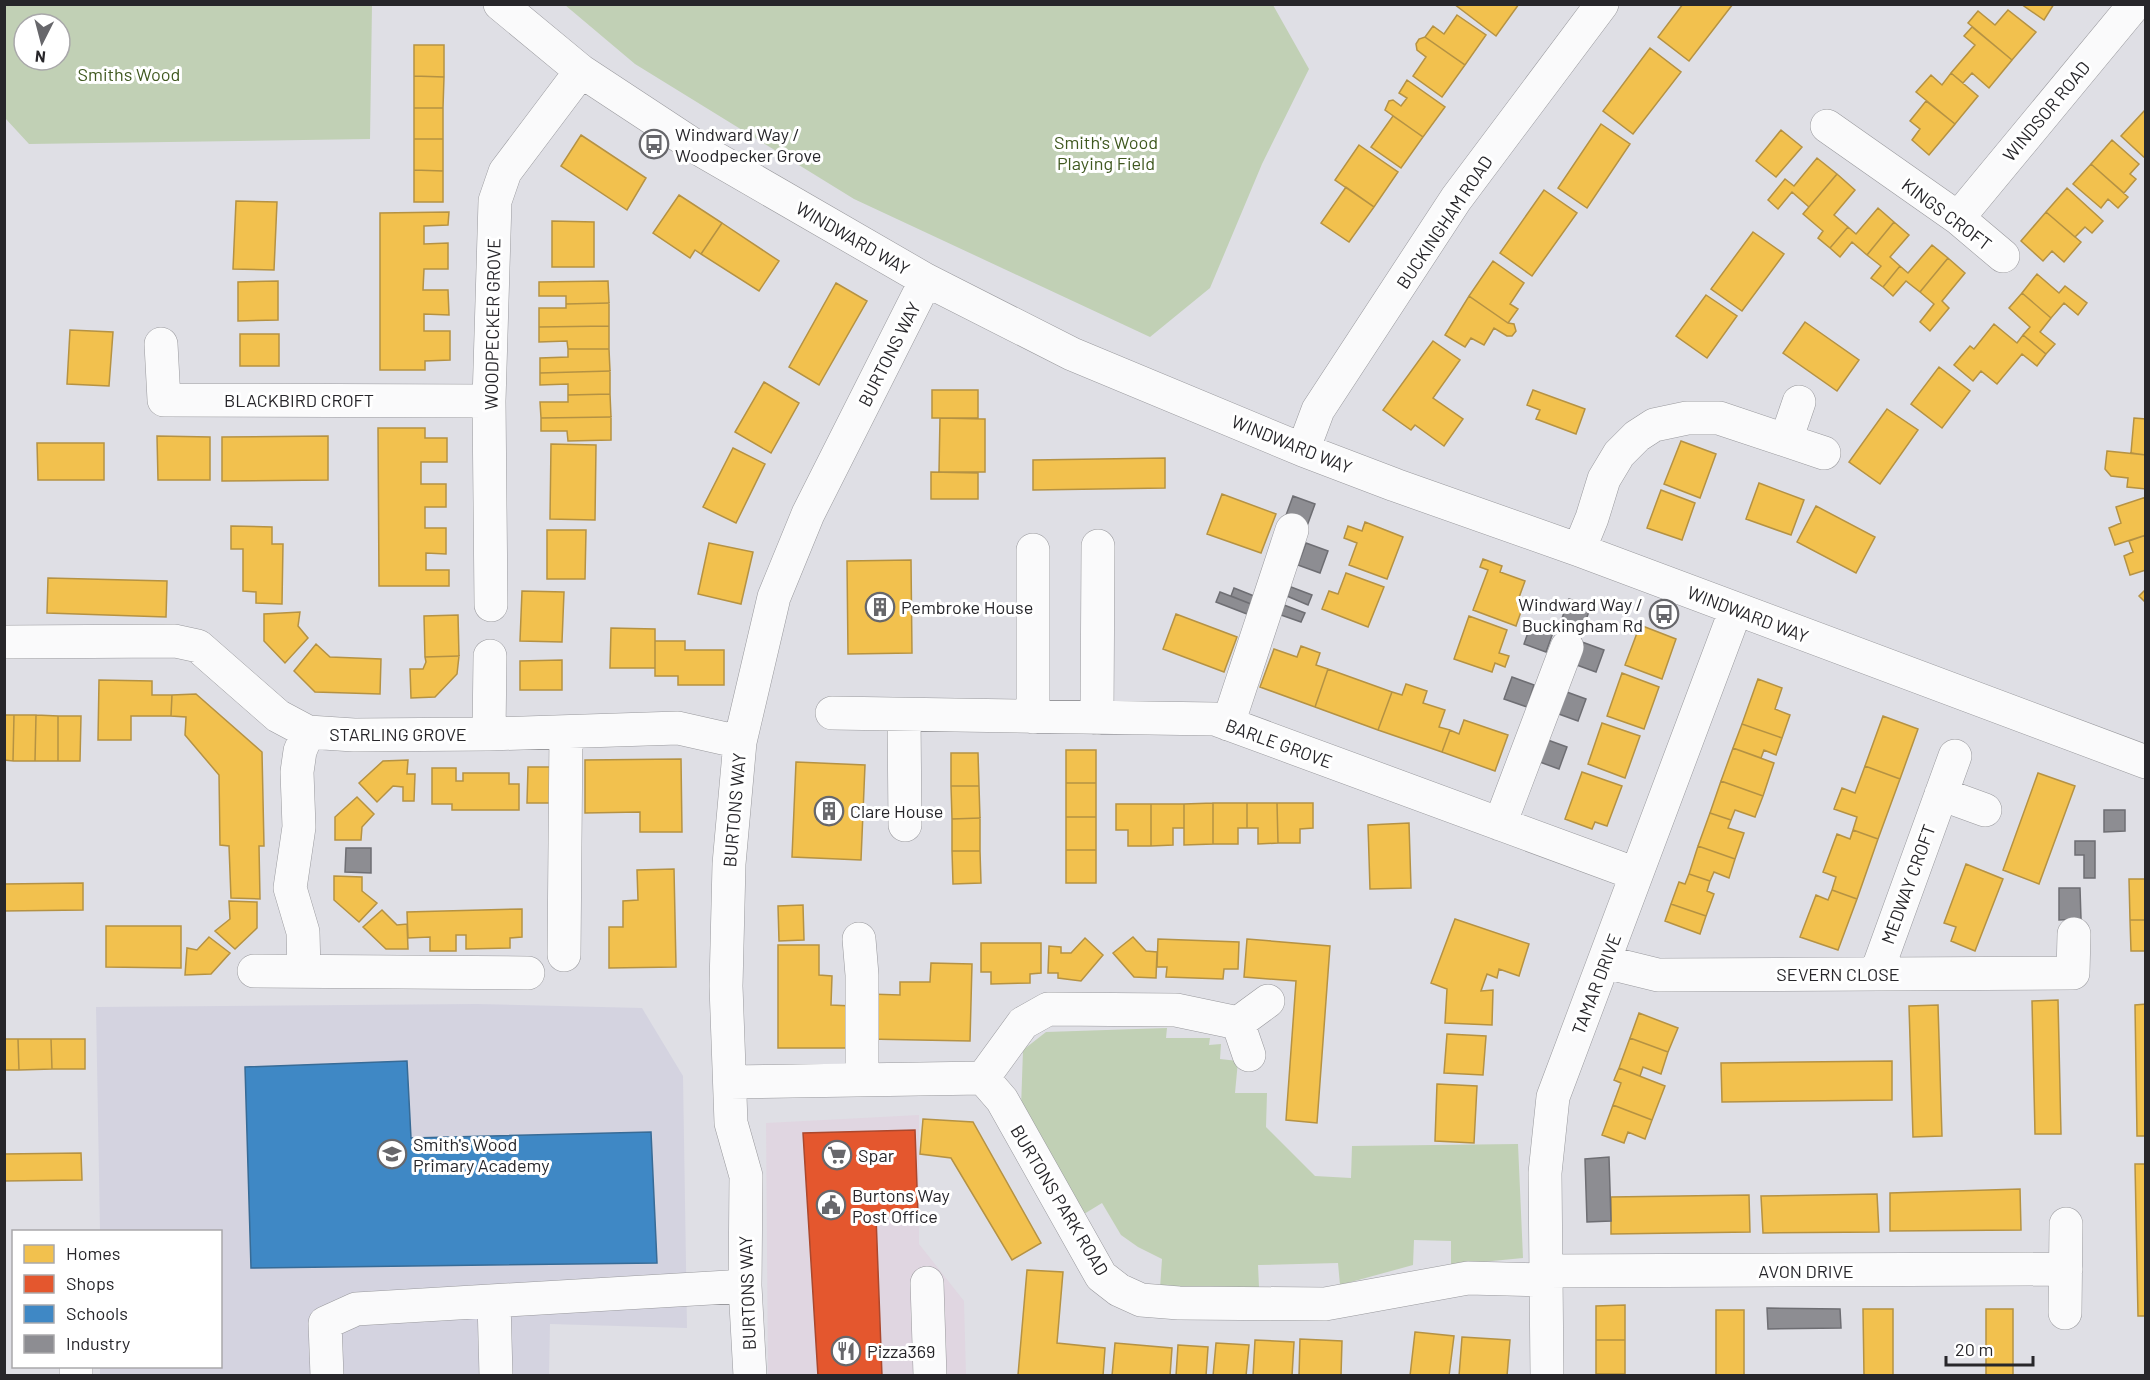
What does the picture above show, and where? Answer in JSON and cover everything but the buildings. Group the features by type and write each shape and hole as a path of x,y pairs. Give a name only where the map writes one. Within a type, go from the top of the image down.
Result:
{"street":[{"name":"WINDWARD WAY","path":"500,4 582,71 700,150 926,280 1072,354 1303,450 1395,485 1579,550 2145,762"},
{"name":"BUCKINGHAM ROAD","path":"1303,450 1318,410 1456,199 1602,4"},
{"name":"WINDSOR ROAD","path":"1958,218 2135,4"},
{"name":"WOODPECKER GROVE","path":"491,605 489,401 495,201 506,172 582,71"},
{"name":"KINGS CROFT","path":"1827,126 1958,218 2002,256"},
{"name":"BURTONS WAY","path":"750,1376 745,1286 746,1176 731,1123 726,986 729,864 740,742 774,597 808,514 926,280"},
{"name":"BLACKBIRD CROFT","path":"161,344 164,400 489,401"},
{"path":"1786,440 1799,402"},
{"path":"1579,550 1604,479 1619,454 1637,436 1654,425 1687,418 1719,418 1824,453"},
{"path":"1228,724 1292,530"},
{"path":"1097,718 1098,546"},
{"path":"1033,550 1033,717"},
{"name":"TAMAR DRIVE","path":"1547,1376 1545,1173 1553,1097 1736,609"},
{"name":"STARLING GROVE","path":"4,642 175,641 198,646 278,716 308,732 354,735 489,734 678,728 740,742"},
{"path":"1500,824 1567,648"},
{"path":"489,734 490,656"},
{"name":"BARLE GROVE","path":"832,712 1215,719 1636,874"},
{"path":"904,715 905,825"},
{"path":"304,971 303,932 290,888 299,827 297,772 300,751 308,732"},
{"path":"564,955 566,732"},
{"name":"MEDWAY CROFT","path":"1876,974 1955,756"},
{"path":"1941,795 1985,810"},
{"name":"SEVERN CLOSE","path":"1605,962 1658,975 2073,973 2074,934"},
{"path":"860,939 862,1080"},
{"path":"254,971 528,973"},
{"path":"730,1082 983,1078 1023,1023 1048,1009 1176,1010 1238,1023 1268,1001"},
{"path":"1238,1023 1249,1055"},
{"name":"BURTONS PARK ROAD","path":"983,1078 1002,1100 1101,1276 1119,1290 1141,1300 1179,1303 1325,1304 1468,1278 1546,1276"},
{"path":"2065,1313 2066,1224"},
{"name":"AVON DRIVE","path":"1546,1276 2066,1269"},
{"path":"927,1283 930,1376"},
{"path":"327,1376 325,1323 356,1309 745,1286"},
{"path":"494,1301 496,1376"}],"shaded area":[{"name":"Smith's Wood Primary Academy","path":"477,1004 642,1008 683,1076 687,1328 550,1324 549,1375 100,1375 100,1368 222,1368 222,1230 100,1230 96,1007"},
{"path":"919,1115 919,1244 964,1301 966,1375 768,1375 766,1123"}],"green space":[{"name":"Smiths Wood","path":"5,4 372,5 370,139 29,144 5,118"},
{"name":"Smith's Wood Playing Field","path":"565,5 1273,5 1309,69 1262,164 1210,288 1150,337 854,199 635,64"},
{"path":"1167,1028 1166,1038 1210,1038 1209,1045 1221,1044 1220,1059 1238,1061 1235,1093 1267,1093 1266,1127 1315,1176 1351,1178 1352,1146 1518,1144 1523,1258 1451,1265 1451,1241 1414,1240 1413,1265 1340,1285 1338,1263 1258,1265 1259,1287 1160,1289 1162,1259 1121,1235 1102,1203 1084,1214 1021,1108 1023,1050 1046,1032"}],"place":[{"name":"Windward Way / Woodpecker Grove","path":"654,144"},
{"name":"Pembroke House","path":"880,607"},
{"name":"Windward Way / Buckingham Rd","path":"1664,614"},
{"name":"Clare House","path":"829,811"},
{"name":"Smith's Wood Primary Academy","path":"392,1154"},
{"name":"Spar","path":"837,1155"},
{"name":"Burtons Way Post Office","path":"831,1205"},
{"name":"Pizza369","path":"846,1351"}]}
